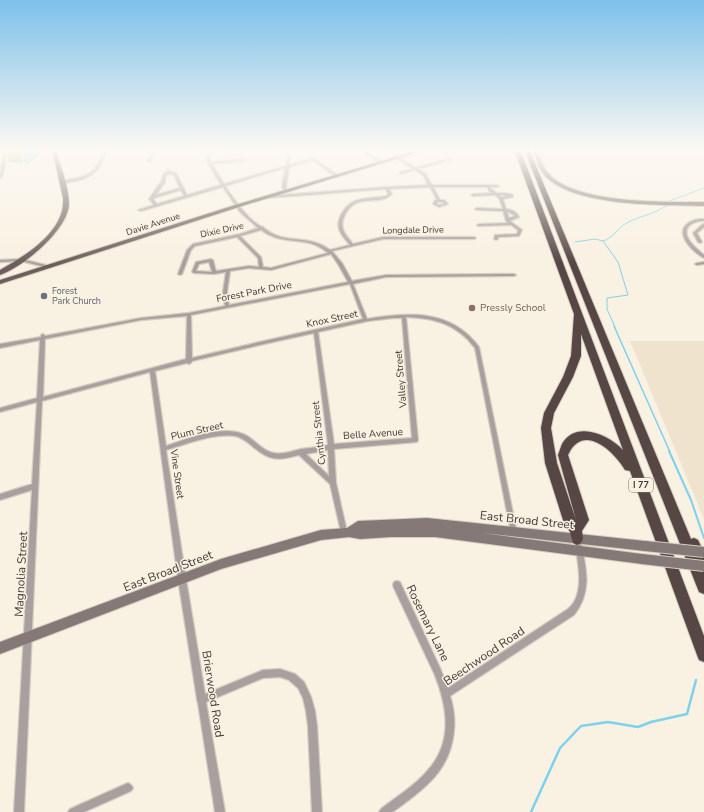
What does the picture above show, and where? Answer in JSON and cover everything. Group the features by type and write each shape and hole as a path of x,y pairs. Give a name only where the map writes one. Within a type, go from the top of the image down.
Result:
{"highway":[{"name":"I 77","path":"531,187 704,656"},
{"name":"I 77","path":"541,187 704,587"},
{"path":"577,535 569,520 551,463 546,428 549,413 568,377 576,356 578,314"},
{"path":"577,535 583,520 563,455 565,446 572,439 582,436 594,437 607,441 626,459 680,592"},
{"path":"644,440 704,566"}],"main road":[{"path":"0,273 20,261 46,240 59,224 66,204 62,187"},
{"name":"Davie Avenue","path":"0,282 300,187"},
{"path":"564,187 579,193 652,203 704,204"},
{"name":"East Broad Street","path":"347,532 358,526 427,522 514,532 577,535 645,546 704,552"},
{"name":"East Broad Street","path":"0,648 182,579 259,552 321,536 347,532 360,534 435,532 704,566"}],"street":[{"path":"152,197 159,187"},
{"path":"140,210 217,187"},
{"path":"224,187 236,206 262,228 278,237 313,242 330,252 345,271 351,282 366,321"},
{"path":"284,187 286,191"},
{"path":"268,197 403,187"},
{"path":"431,187 439,201"},
{"path":"489,187 491,191 499,196 509,222 520,230 518,235 496,236 496,239"},
{"path":"352,245 340,230 340,223 345,210 356,202 387,197 390,194 387,188"},
{"path":"152,197 181,189 186,196"},
{"path":"473,195 499,196"},
{"path":"152,197 152,200 156,206"},
{"path":"477,209 510,210 516,214 517,217 509,222 479,225"},
{"path":"704,220 688,224 684,228 684,234 690,243 704,256"},
{"path":"702,242 695,233 704,225"},
{"name":"Dixie Drive","path":"180,274 191,247 194,245 238,236 262,228"},
{"path":"238,236 260,258 261,267"},
{"name":"Longdale Drive","path":"214,273 211,260 197,263 194,272 210,274 249,267 271,269 371,240 396,237 474,238"},
{"path":"690,243 702,242"},
{"path":"0,261 11,263 10,267"},
{"path":"20,261 36,267 36,270 31,272"},
{"path":"5,262 20,261 44,267 50,266"},
{"path":"698,264 704,264"},
{"path":"227,307 225,292 228,271"},
{"name":"Forest Park Drive","path":"0,346 44,336 141,319 188,314 227,307 386,276 514,275"},
{"path":"188,314 189,362"},
{"name":"Knox Street","path":"0,410 250,345 366,321 404,316 445,322 465,333 477,348 514,532"},
{"name":"Valley Street","path":"404,316 415,440"},
{"name":"Cynthia Street","path":"316,332 331,447 333,483 347,532"},
{"name":"Magnolia Street","path":"19,812 44,336"},
{"name":"Vine Street","path":"152,371 182,579"},
{"name":"Plum Street","path":"163,449 225,433 238,434 249,439 262,451 274,456 331,447"},
{"name":"Belle Avenue","path":"331,447 415,440"},
{"path":"300,452 333,483"},
{"path":"0,497 36,486"},
{"name":"Beechwood Road","path":"384,812 428,776 442,760 450,739 451,716 446,694 571,612 578,605 582,596 582,576 577,535"},
{"name":"Brierwood Road","path":"182,579 220,812"},
{"name":"Rosemary Lane","path":"397,585 439,673 446,694"},
{"path":"201,700 263,674 274,672 284,673 293,677 303,688 310,702 313,719 317,812"},
{"path":"73,812 128,788"}],"shaded area":[{"path":"630,341 704,341 704,519"}],"waterway":[{"path":"667,202 704,188"},
{"path":"603,241 610,238 625,224 666,206"},
{"path":"575,242 595,239 603,241"},
{"path":"603,241 618,262 628,295 607,298 607,309 615,327"},
{"path":"614,326 670,452"},
{"path":"669,451 691,500 704,538"},
{"path":"531,812 560,748 581,726 608,722 638,727 651,722 687,714 696,680"}],"place":[{"name":"Forest Park Church","path":"44,296"},
{"name":"Pressly School","path":"472,308"}]}
